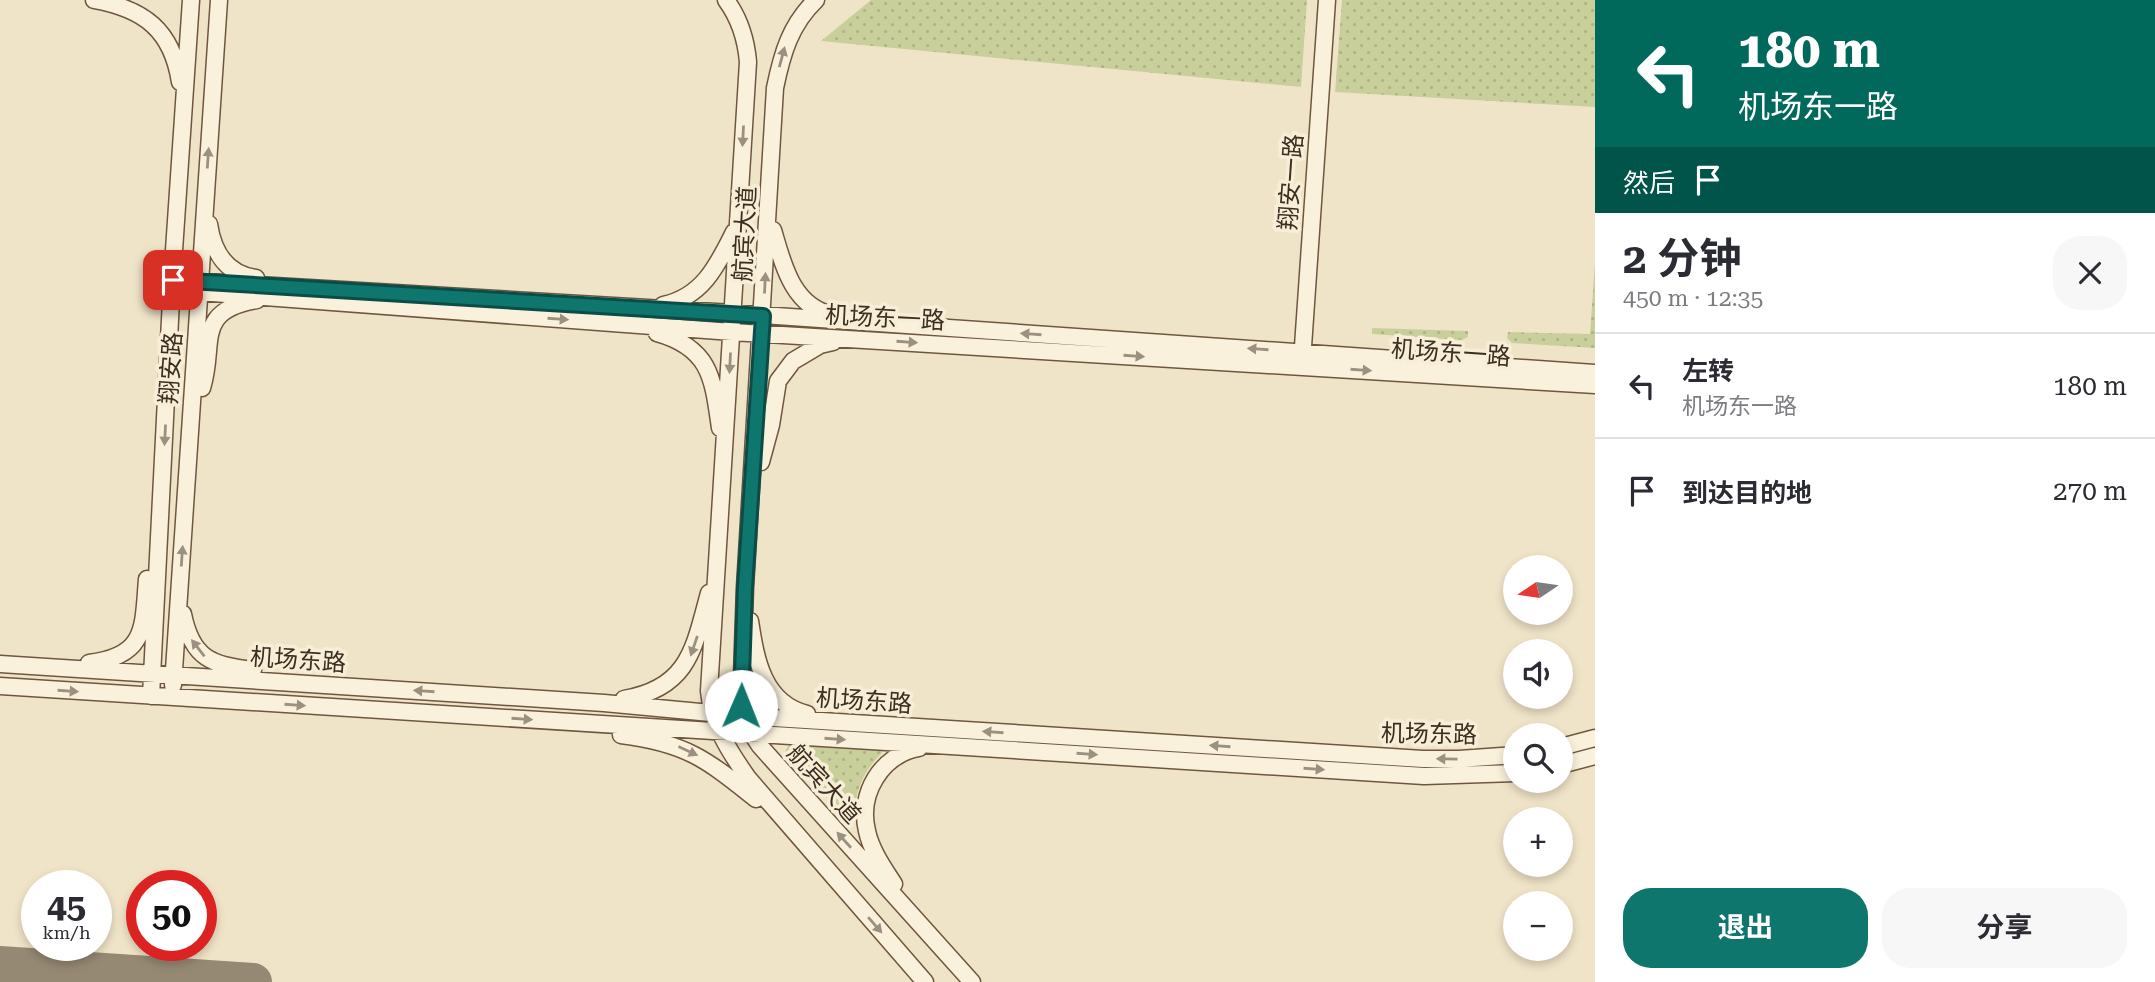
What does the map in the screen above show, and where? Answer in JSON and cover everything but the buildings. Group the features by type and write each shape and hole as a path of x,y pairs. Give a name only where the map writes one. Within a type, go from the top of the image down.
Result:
{"street":[{"path":"96,0 136,12 152,23 164,37 178,69 183,105"},
{"name":"翔安路","path":"151,696 172,285 191,0"},
{"name":"翔安路","path":"173,698 219,0"},
{"path":"216,39 232,0"},
{"name":"航宾大道","path":"726,0 743,29 748,62 709,691 712,713 718,731 748,778 925,982"},
{"name":"航宾大道","path":"816,0 797,22 786,41 775,88 745,587 740,695 743,716 751,733 972,982"},
{"name":"翔安一路","path":"1302,359 1327,0"},
{"path":"205,200 217,252 221,260 234,271 251,277 335,289"},
{"path":"769,215 784,268 798,293 824,313 862,322"},
{"path":"648,308 669,304 696,290 716,269 738,223"},
{"name":"机场东一路","path":"172,285 335,289 862,322 1595,385"},
{"name":"机场东一路","path":"200,287 274,298 732,332 1595,373"},
{"path":"191,424 204,381 208,340 215,321 223,313 243,303 274,298"},
{"path":"628,324 676,338 693,349 704,362 715,394 724,461"},
{"path":"752,491 771,425 775,392 785,371 793,361 820,345 870,339"},
{"path":"59,667 109,659 129,649 136,641 143,624 149,559 160,526"},
{"path":"719,557 722,636 728,639 734,637 744,615"},
{"path":"604,703 650,692 663,686 682,669 694,650 719,557"},
{"path":"745,587 757,659 767,685 789,708 836,722"},
{"path":"180,591 187,631 194,645 212,662 263,671 306,683"},
{"name":"机场东路","path":"0,664 604,703 743,716 1423,759 1459,760 1503,756"},
{"name":"机场东路","path":"0,686 1424,776 1503,773"},
{"path":"575,722 621,735 655,739 697,755 788,824"},
{"path":"1573,744 1595,738"},
{"path":"913,916 871,844 866,830 866,803 875,778 892,759 915,749 943,746"},
{"path":"1573,762 1595,756"}],"green space":[{"path":"871,0 1307,0 1301,87 821,41"},
{"path":"1342,0 1595,0 1595,107 1335,92"},
{"path":"1595,262 1595,348 1512,343 1507,338 1508,332 1590,334"},
{"path":"1372,328 1468,331 1468,337 1462,340 1372,334"},
{"path":"790,744 881,750 882,753 861,782 854,817 846,820 785,751"}],"taxiway":[{"path":"0,965 253,982"}],"route":[{"path":"173,280 763,316 745,587 741,706"}]}
